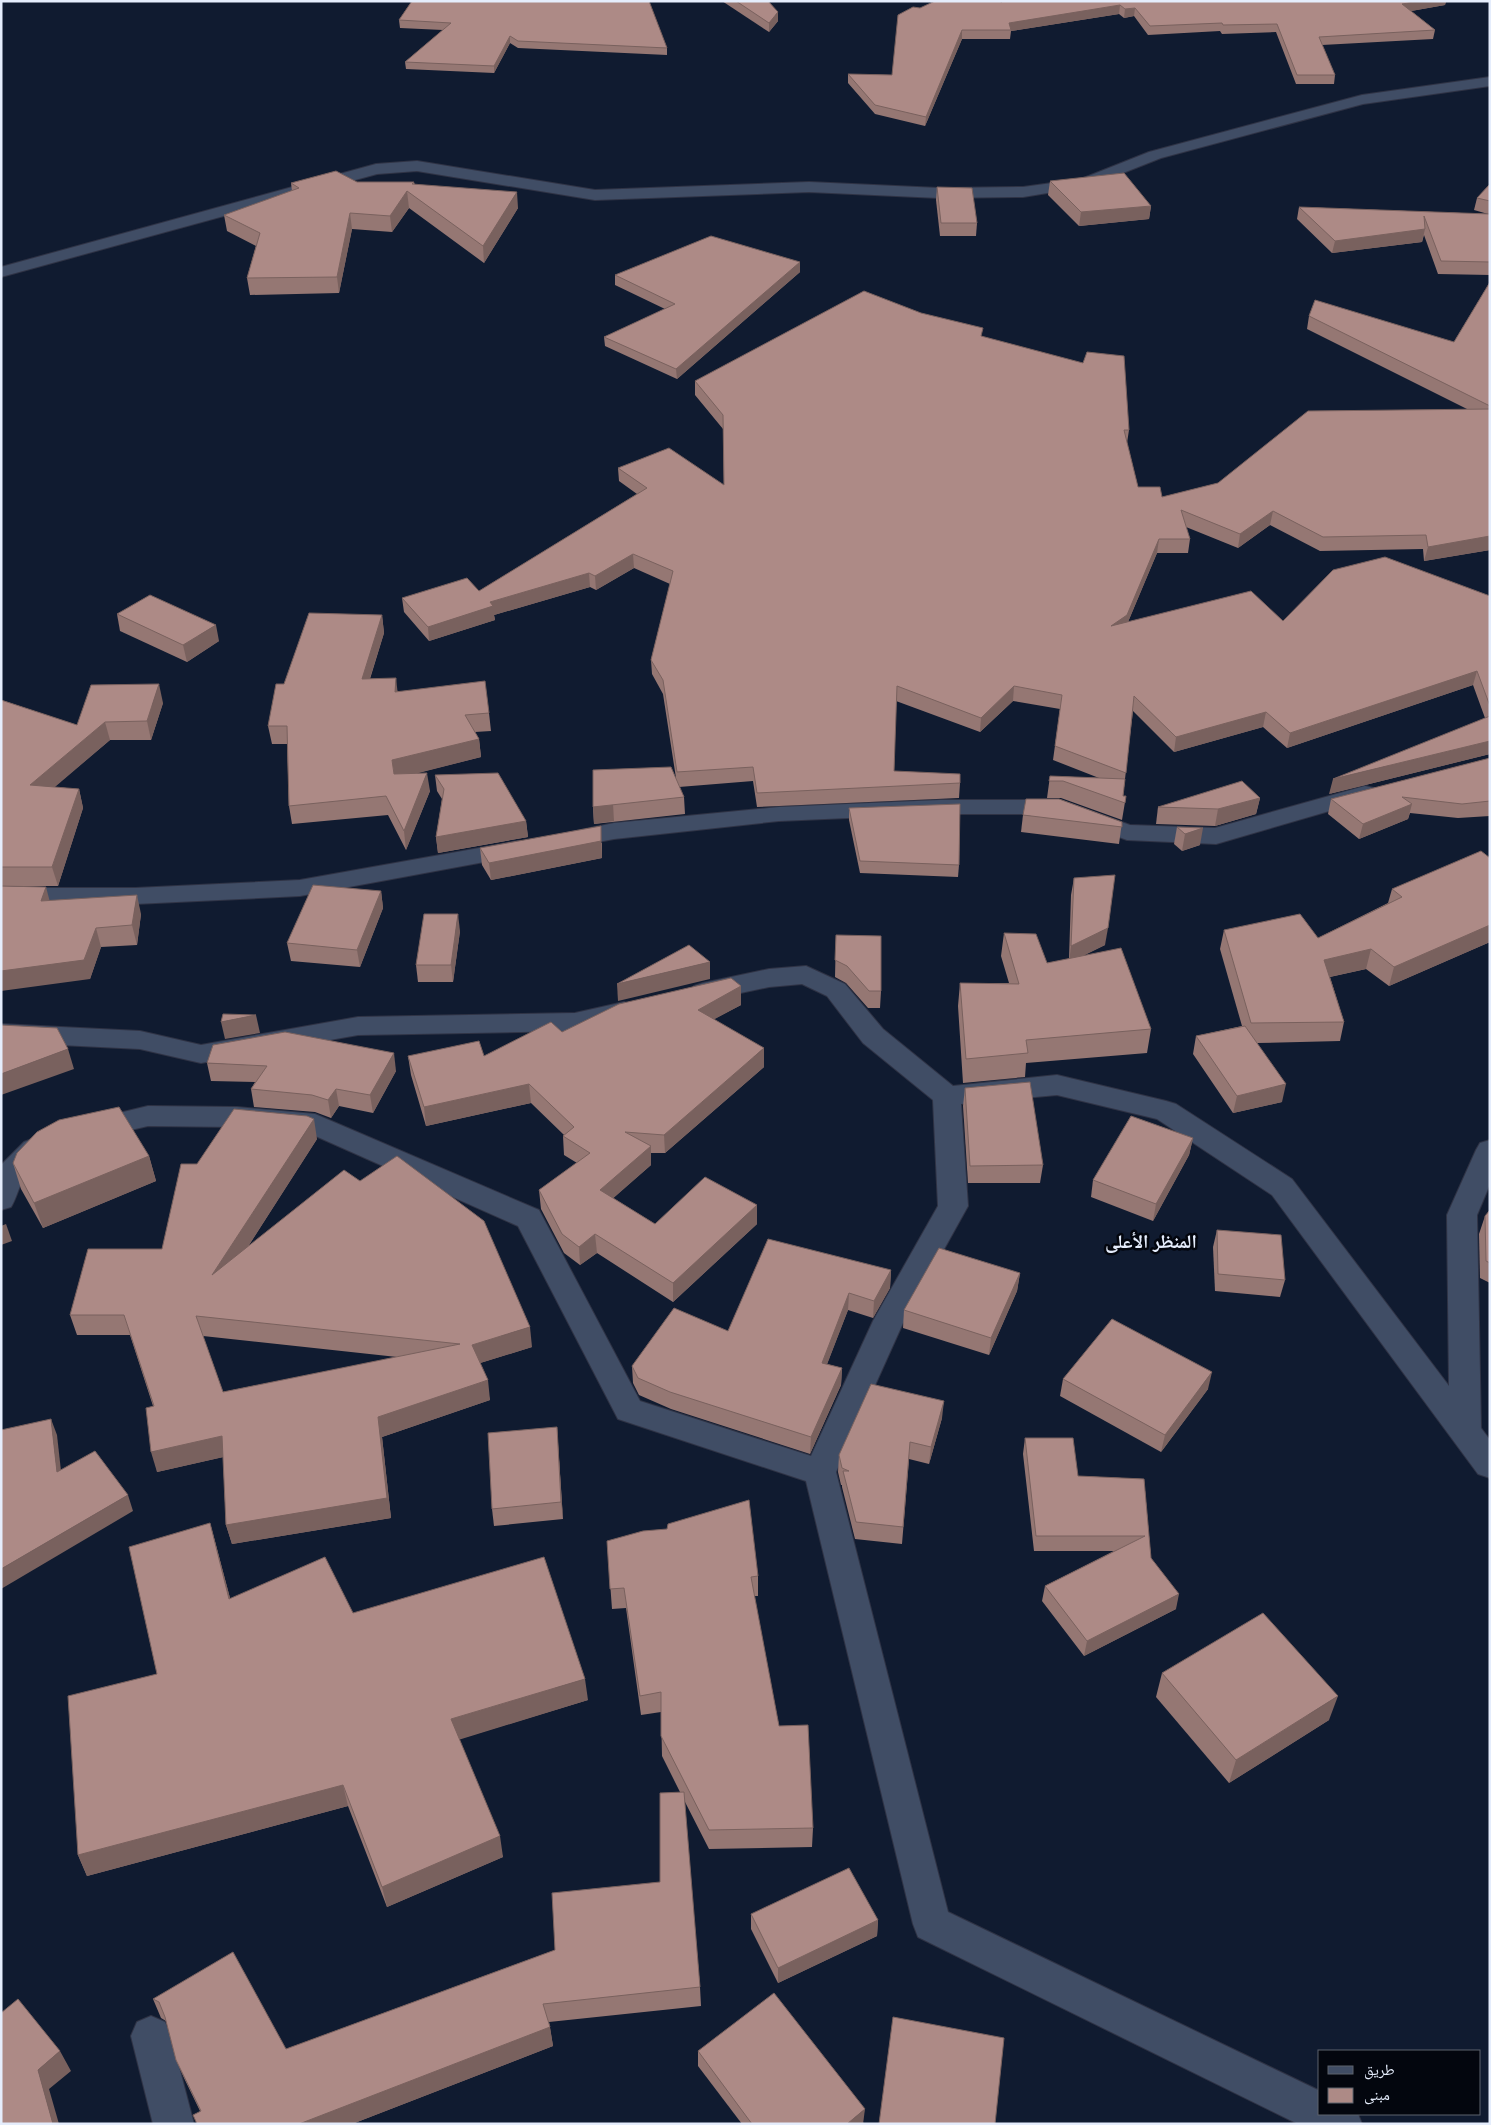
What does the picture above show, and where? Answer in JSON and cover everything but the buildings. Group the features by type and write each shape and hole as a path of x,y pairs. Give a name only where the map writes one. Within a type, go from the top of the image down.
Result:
{"street":[{"path":"1,272 376,169 418,166 595,195 809,187 939,193 1023,192 1084,183 1155,154 1362,100 1490,80"},
{"path":"1,896 136,896 300,888 614,831 779,814 940,807 1060,807 1127,832 1216,836 1386,788"},
{"path":"681,998 769,978 806,975 836,990 873,1036 947,1096 1057,1085 1166,1111 1282,1187 1490,1466"},
{"path":"1,1033 140,1040 201,1054 358,1026 575,1022 652,1004"},
{"path":"947,1096 953,1206 888,1321 820,1472 932,1924 1318,2112"},
{"path":"1,1199 12,1172 34,1149 58,1136 148,1116 237,1117 315,1124 530,1218 629,1410 820,1472"},
{"path":"1465,1432 1462,1215 1490,1150"},
{"path":"150,2036 174,2124"},
{"path":"1325,2115 1342,2124"}],"district":[{"name":"المنظر الأعلى","path":"1151,1241"}]}
